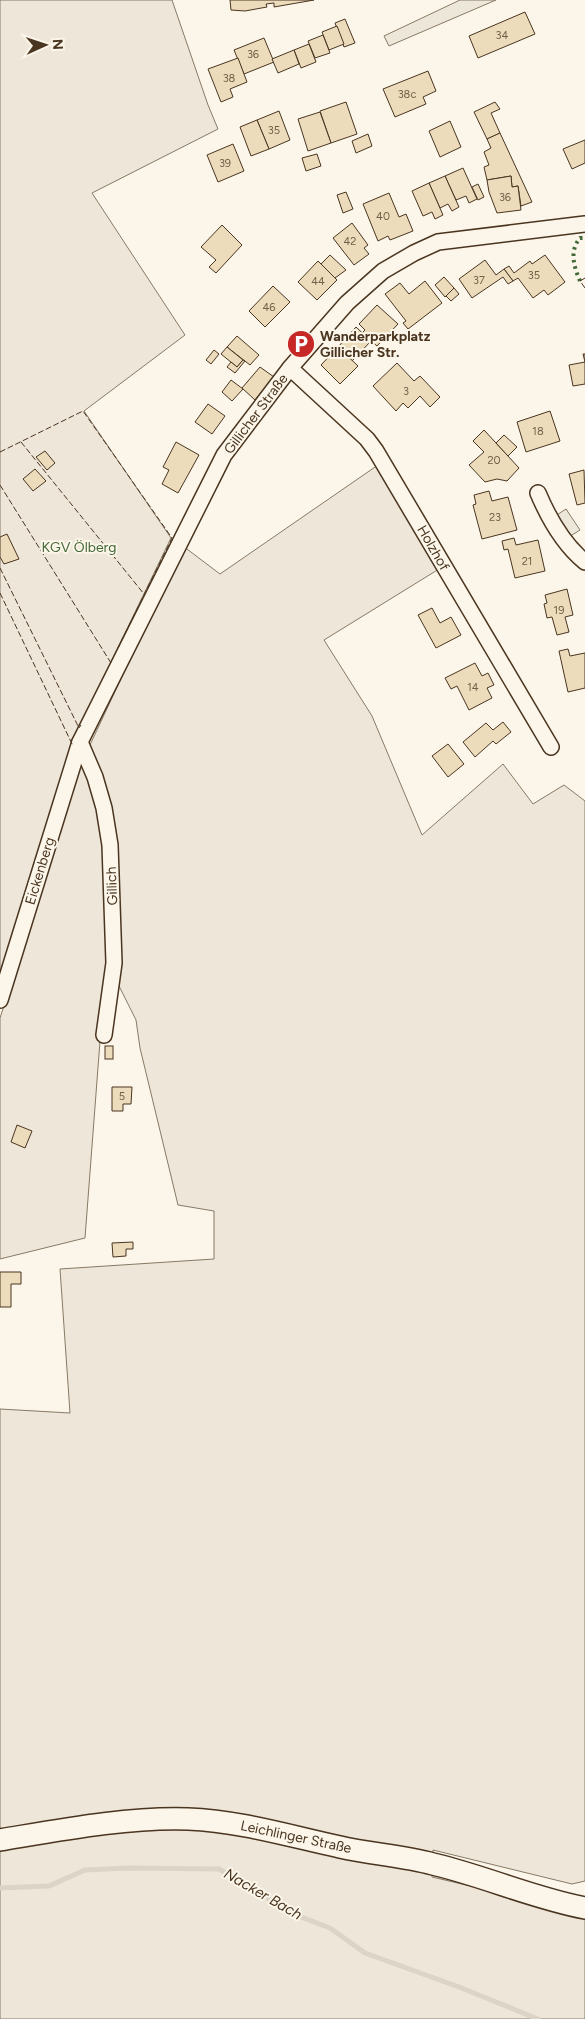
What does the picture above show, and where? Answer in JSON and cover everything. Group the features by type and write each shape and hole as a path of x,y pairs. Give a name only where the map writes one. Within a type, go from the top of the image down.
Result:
{"main road":[{"name":"Leichlinger Straße","path":"0,1840 50,1832 162,1819 219,1822 259,1828 340,1847 434,1864 526,1894 585,1908"}],"street":[{"name":"Gillicher Straße","path":"80,742 224,455 290,368 347,303 384,270 438,242 585,224"},
{"name":"Holzhof","path":"290,368 367,439 376,451 551,747"},
{"path":"538,493 550,520 564,540 585,562"},
{"name":"Eickenberg","path":"0,1000 80,742"},
{"name":"Gillich","path":"80,742 95,777 104,808 110,845 114,963 104,1035"}],"green space":[{"name":"KGV Ölberg","path":"0,0 172,0 218,129 92,193 185,335 84,411 171,538 76,734 0,983"},
{"path":"378,465 439,569 324,640 372,716 422,835 503,764 533,804 564,785 585,801 585,1881 572,1884 433,1850 432,1877 585,1913 585,2019 0,2019 0,1409 70,1413 60,1269 214,1259 214,1211 178,1205 140,1048 136,1020 113,974 101,1028 85,1238 0,1259 0,1018 82,762 183,546 220,574"}],"shaded area":[{"path":"460,0 496,0 389,46 384,36"},
{"path":"566,509 580,530 564,540 549,520"}],"building":[{"path":"230,0 314,0 274,7 274,3 266,4 267,7 245,11 231,10"},
{"path":"525,12 535,34 478,58 469,36"},
{"path":"345,19 355,43 344,47 335,23"},
{"path":"337,26 344,44 329,50 322,32"},
{"path":"323,35 330,53 315,58 308,41"},
{"path":"264,38 274,62 244,74 234,50"},
{"path":"309,44 316,62 301,68 294,50"},
{"path":"294,50 299,64 278,73 272,59"},
{"path":"238,58 247,82 230,89 233,97 221,102 208,69"},
{"path":"428,71 436,91 423,97 426,104 395,117 383,89"},
{"path":"346,102 357,134 331,143 320,111"},
{"path":"495,102 500,109 491,113 500,133 487,139 474,112"},
{"path":"279,111 290,140 269,149 257,120"},
{"path":"320,112 331,143 308,151 298,119"},
{"path":"257,120 269,149 251,156 240,127"},
{"path":"450,121 461,147 440,157 429,131"},
{"path":"500,133 532,202 521,206 518,186 512,187 511,176 487,180 484,167 489,165 484,152 491,148 487,139"},
{"path":"368,134 372,146 356,153 352,141"},
{"path":"585,140 585,163 572,169 563,149"},
{"path":"233,144 244,171 218,182 207,155"},
{"path":"317,154 321,166 306,171 302,158"},
{"path":"463,168 477,199 469,203 466,196 456,200 445,176"},
{"path":"445,176 459,207 452,211 448,204 440,208 429,183"},
{"path":"511,176 512,187 518,186 521,210 497,213 489,192 487,180"},
{"path":"429,183 443,215 435,219 432,212 423,216 412,191"},
{"path":"478,184 484,197 478,200 472,187"},
{"path":"346,192 353,209 343,213 337,195"},
{"path":"389,193 399,217 406,214 413,231 390,240 388,236 378,241 363,204"},
{"path":"352,223 368,245 364,248 369,254 354,265 333,238"},
{"path":"222,225 242,245 216,273 209,267 216,260 201,247"},
{"path":"330,255 346,270 335,278 321,264"},
{"path":"545,255 565,282 548,295 544,290 533,298 518,278 513,281 504,269 509,266 514,273 530,261 532,264"},
{"path":"485,260 496,275 504,269 513,281 508,284 503,277 472,298 459,279"},
{"path":"318,261 337,280 317,300 298,282"},
{"path":"444,277 454,288 445,297 435,285"},
{"path":"425,281 442,303 408,329 403,323 406,321 385,294 400,283 409,294"},
{"path":"273,286 290,302 265,327 249,311"},
{"path":"454,288 459,294 451,301 446,296"},
{"path":"377,305 398,324 377,346 362,333 365,330 359,324"},
{"path":"356,327 371,341 352,361 338,347"},
{"path":"237,336 259,355 250,365 227,347"},
{"path":"227,347 243,360 237,367 221,354"},
{"path":"338,347 358,366 340,384 321,365"},
{"path":"214,350 219,354 211,364 206,360"},
{"path":"243,360 245,361 235,373 227,367 231,362 237,367"},
{"path":"585,362 585,384 573,386 569,365"},
{"path":"397,363 414,381 420,376 440,397 430,407 420,396 408,408 403,403 396,411 373,386"},
{"path":"260,367 274,377 255,400 242,388"},
{"path":"231,380 243,389 232,401 222,392"},
{"path":"208,404 225,416 212,434 195,422"},
{"path":"550,411 560,441 526,452 517,422"},
{"path":"484,430 519,468 507,481 497,479 485,482 469,465 484,452 473,441"},
{"path":"504,435 517,447 508,456 496,443"},
{"path":"176,442 199,455 178,493 162,484 169,470 163,467"},
{"path":"45,451 55,463 47,470 36,457"},
{"path":"35,469 46,481 33,491 23,479"},
{"path":"584,470 585,503 577,505 569,474"},
{"path":"489,491 492,501 508,497 517,530 482,539 473,505 476,504 474,495"},
{"path":"7,534 19,559 4,564 0,557 0,537"},
{"path":"514,538 516,545 538,540 545,571 515,578 508,549 504,550 502,541"},
{"path":"567,589 573,615 565,617 569,632 557,635 552,617 547,618 544,604 547,603 545,595"},
{"path":"432,608 440,623 451,617 461,635 436,648 418,615"},
{"path":"568,649 570,656 585,653 585,688 568,692 559,651"},
{"path":"475,663 482,676 488,673 494,685 487,688 492,698 469,710 457,686 451,689 445,678"},
{"path":"503,722 511,732 496,744 493,741 475,757 463,742 486,723 493,730"},
{"path":"448,744 464,764 448,777 432,756"},
{"path":"105,1046 113,1046 113,1059 105,1059"},
{"path":"112,1087 132,1087 131,1104 123,1104 123,1111 112,1111"},
{"path":"17,1125 32,1131 25,1148 11,1142"},
{"path":"133,1242 133,1249 126,1249 126,1256 113,1257 112,1243"},
{"path":"0,1272 21,1272 21,1284 11,1284 11,1307 0,1307"}],"waterway":[{"name":"Nacker Bach","path":"0,1888 49,1886 85,1870 128,1868 219,1869 296,1915 330,1928 365,1953 459,1987 538,2019"}],"hedge":[{"path":"580,281 574,265 574,254 580,238 585,238"}],"fence":[{"path":"585,278 580,281 585,288"},
{"path":"0,452 83,411 172,538 118,648"},
{"path":"21,442 144,594"},
{"path":"0,485 111,663"},
{"path":"0,568 79,728 81,725"},
{"path":"0,593 73,746"}],"place":[{"name":"Wanderparkplatz Gillicher Str.","path":"301,344"}]}
